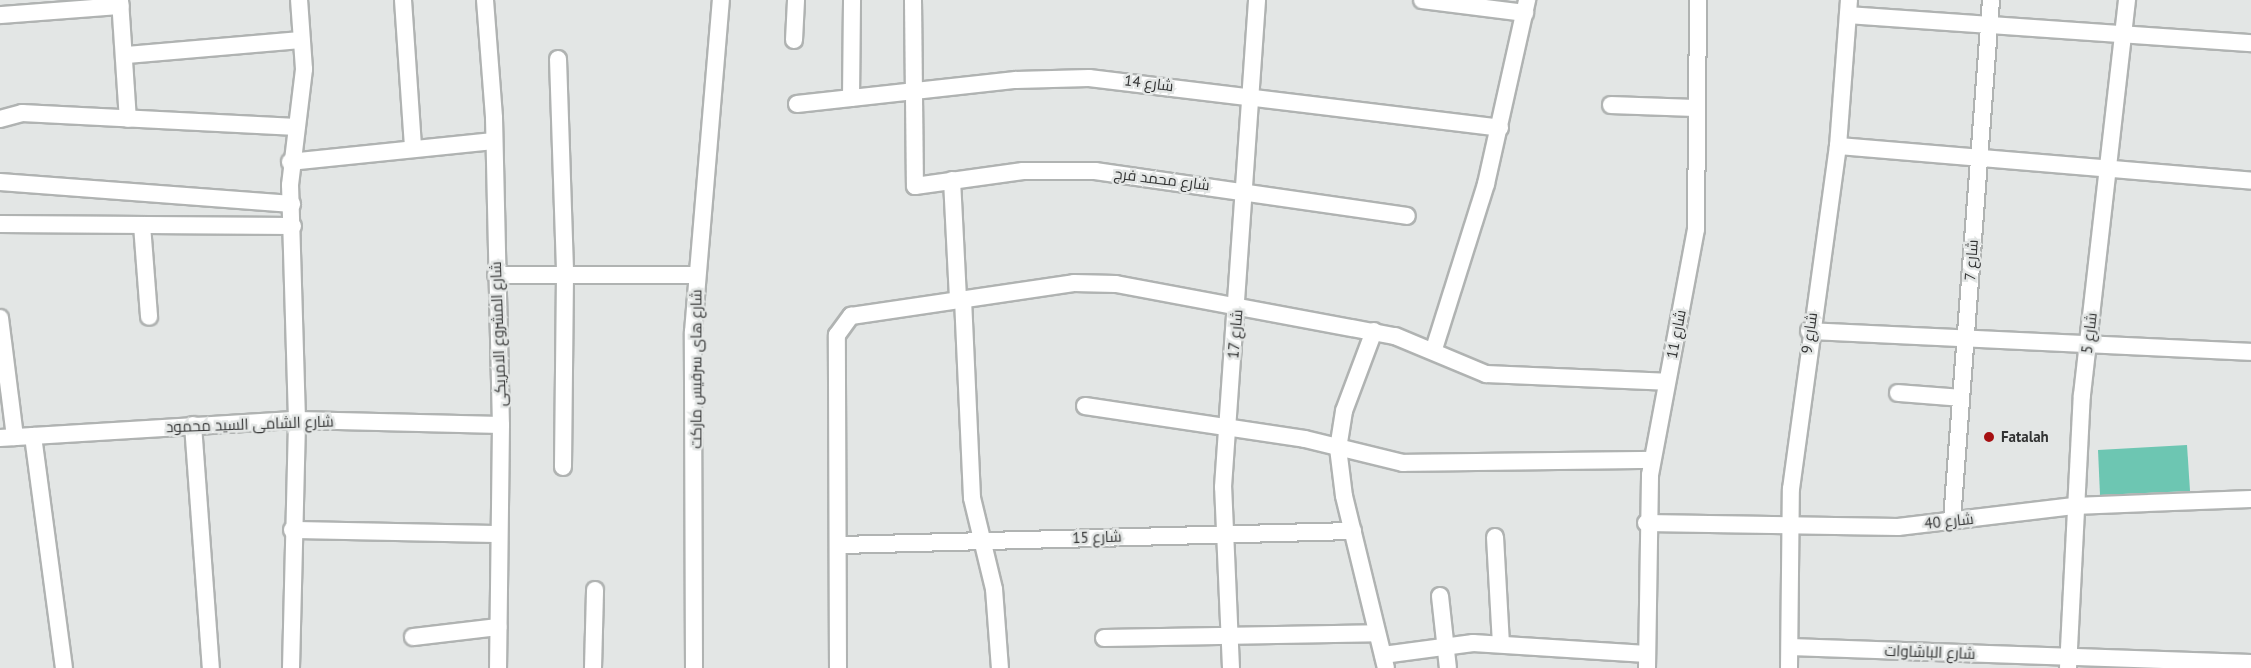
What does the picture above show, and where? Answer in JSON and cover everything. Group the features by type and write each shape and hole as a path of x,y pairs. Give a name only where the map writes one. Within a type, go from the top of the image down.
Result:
{"street":[{"path":"291,668 292,530 297,420 290,162 297,127 301,40 299,0"},
{"path":"404,0 413,148"},
{"name":"شارع المشروع الامريكى","path":"485,0 493,141 501,425 498,668"},
{"name":"شارع هاى سرفيس ماركت","path":"694,668 696,275 721,0"},
{"path":"794,39 796,0"},
{"path":"851,98 852,0"},
{"path":"913,0 914,91"},
{"name":"شارع 17","path":"1231,668 1227,636 1222,533 1257,0"},
{"path":"1422,0 1526,6 1500,128 1434,349"},
{"name":"شارع 11","path":"1647,661 1646,523 1652,460 1696,229 1694,108 1698,0"},
{"name":"شارع 7","path":"1952,520 1991,0"},
{"name":"شارع 5","path":"2068,662 2074,506 2088,344 2127,0"},
{"path":"0,15 121,3 126,55 128,119"},
{"path":"1848,7 1989,24 2251,43"},
{"name":"شارع 9","path":"1790,668 1788,527 1809,331 1838,146 1848,7"},
{"path":"126,55 301,40"},
{"path":"558,59 565,275 563,467"},
{"name":"شارع 14","path":"797,104 914,91 1089,78 1252,96 1500,128"},
{"name":"شارع محمد فرج","path":"914,91 915,186 952,180 1068,170 1246,190 1407,216"},
{"path":"1611,105 1694,108"},
{"path":"0,119 22,113 297,127"},
{"path":"290,162 493,141"},
{"path":"1838,146 1979,160 2251,181"},
{"path":"952,180 972,498 994,589 1000,668"},
{"path":"0,182 292,204"},
{"path":"0,224 293,226"},
{"path":"142,225 149,318"},
{"path":"496,275 696,275"},
{"path":"838,668 841,545 837,335 844,320 960,300 1095,282 1374,331 1434,349 1486,374 1666,382"},
{"path":"0,318 7,438"},
{"path":"1374,331 1344,411 1338,448 1353,531 1384,662 1444,644 1501,644 1647,661"},
{"path":"1809,331 2251,352"},
{"path":"1898,393 1961,398"},
{"path":"1085,406 1228,428 1338,448 1403,463 1652,460"},
{"name":"شارع الشامى السيد محمود","path":"7,438 297,420 501,425"},
{"path":"193,425 211,668"},
{"path":"33,436 64,668"},
{"name":"شارع 40","path":"1646,523 1788,527 1952,520 2074,506 2251,499"},
{"path":"292,530 499,534"},
{"name":"شارع 15","path":"841,545 1353,531"},
{"path":"1494,537 1501,644"},
{"path":"593,668 595,590"},
{"path":"1440,596 1448,668"},
{"path":"413,637 498,627"},
{"path":"1104,638 1377,633"},
{"name":"شارع الباشاوات","path":"1790,647 2068,662 2251,663"}],"green space":[{"path":"2187,445 2190,491 2100,495 2098,450"}],"place":[{"name":"Fatalah","path":"1989,437"}]}
